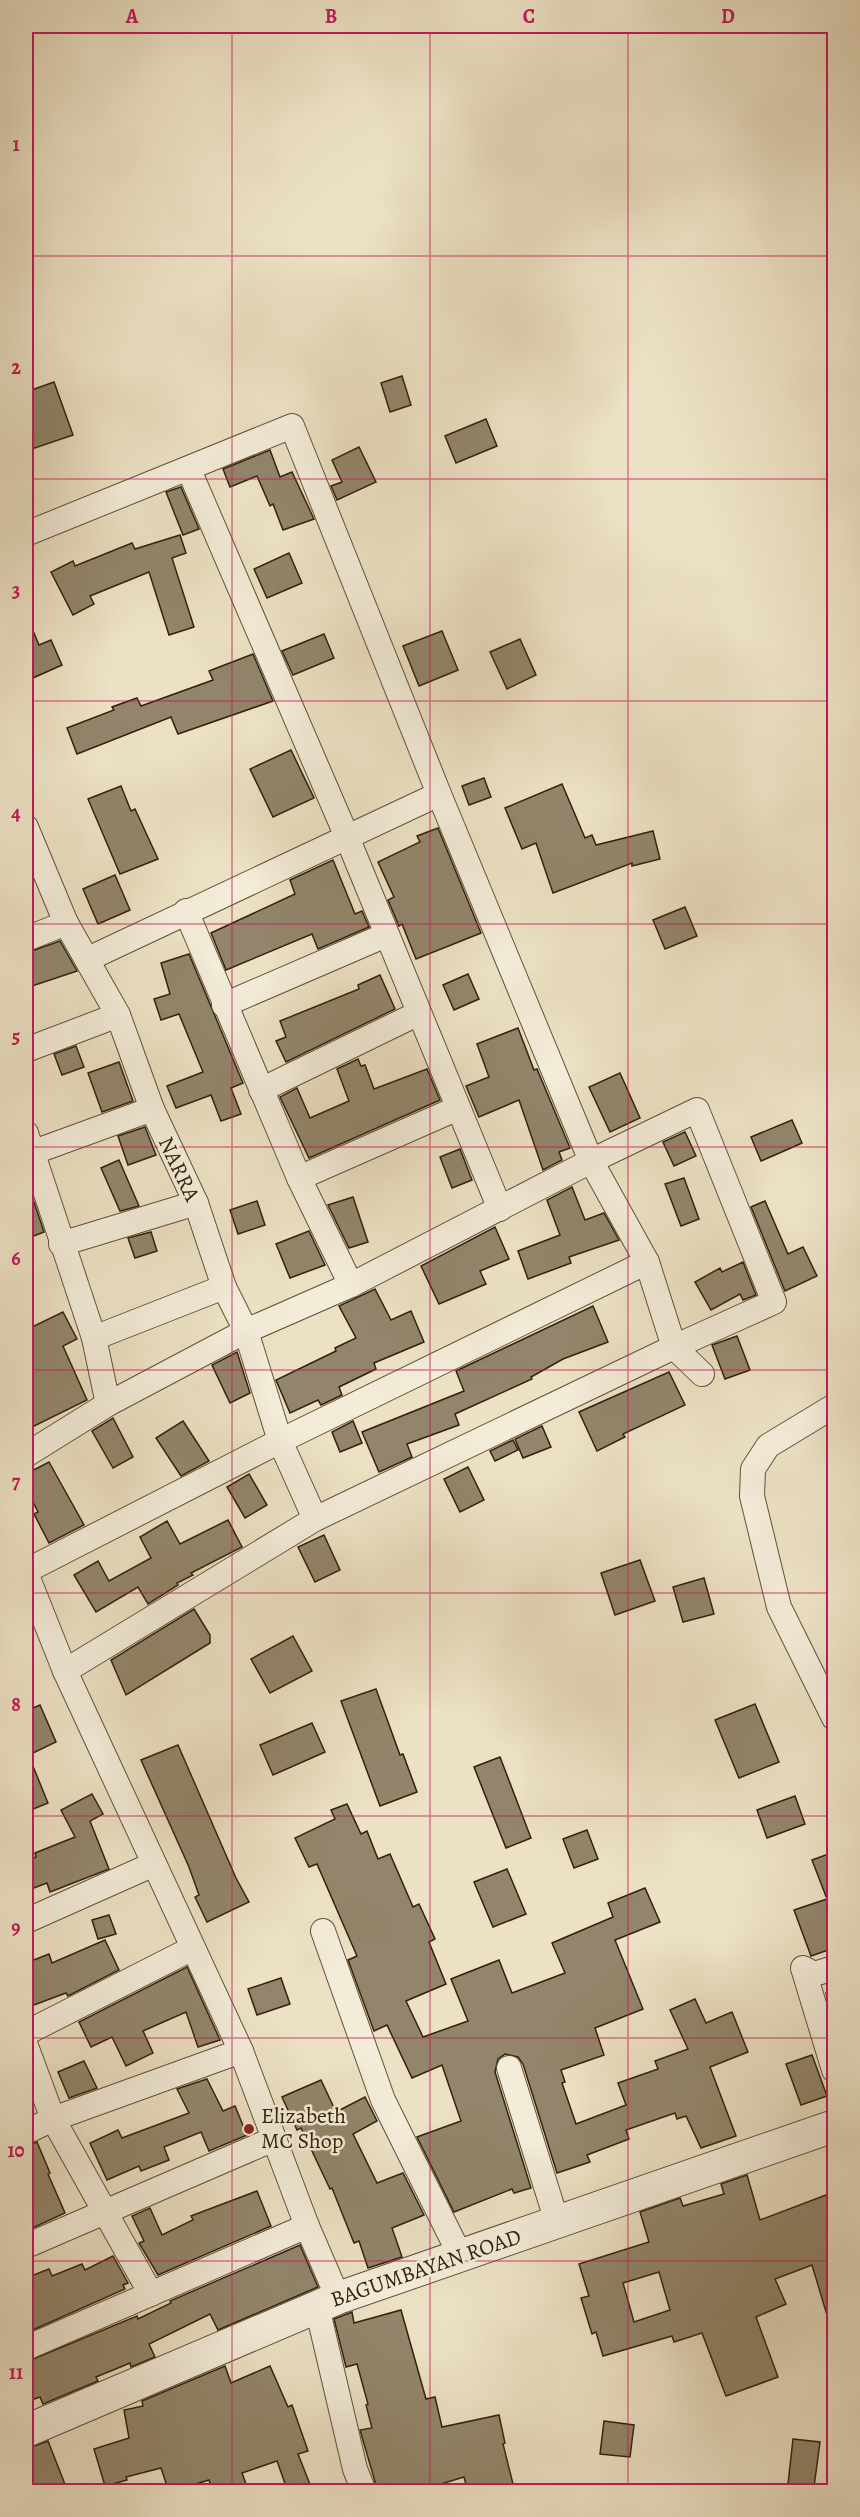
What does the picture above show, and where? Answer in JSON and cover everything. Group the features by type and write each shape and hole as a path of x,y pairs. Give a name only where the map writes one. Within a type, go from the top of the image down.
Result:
{"street":[{"path":"26,534 189,470 292,426 439,794 591,1161 647,1262 674,1347 702,1374"},
{"path":"189,470 347,837 500,1209"},
{"path":"88,959 439,794"},
{"name":"NARRA","path":"27,835 66,923 118,1015 152,1109 196,1203 224,1287 246,1331 280,1441 315,1519"},
{"path":"186,912 299,1178 351,1285"},
{"path":"26,939 66,923"},
{"path":"224,1005 386,935"},
{"path":"261,1090 419,1013"},
{"path":"26,1050 118,1015"},
{"path":"299,1178 458,1108"},
{"path":"108,1404 94,1338 61,1244 30,1142 152,1109"},
{"path":"26,1455 108,1404 246,1331 351,1285 591,1161 697,1110 774,1302 674,1347 315,1519 65,1671"},
{"path":"61,1244 196,1203"},
{"path":"364,2492 355,2469 328,2303 307,2226 242,2051 31,1603 26,1572 280,1441 647,1262"},
{"path":"94,1338 224,1287"},
{"path":"834,1407 768,1446 753,1469 752,1496 779,1607 834,1718"},
{"path":"26,1921 154,1864"},
{"path":"323,1931 383,2100 460,2255"},
{"path":"26,2033 193,1948"},
{"path":"834,1968 814,1974 803,1968 834,2070"},
{"path":"26,2046 53,2119 151,2294"},
{"path":"26,2132 53,2119 242,2051"},
{"path":"509,2068 557,2222"},
{"name":"BAGUMBAYAN ROAD","path":"26,2431 328,2303 834,2126"},
{"path":"26,2246 274,2139"},
{"path":"26,2348 307,2226"}],"building":[{"path":"402,376 411,405 390,412 381,383"},
{"path":"54,382 73,435 26,451 26,392"},
{"path":"486,419 497,446 456,463 445,436"},
{"path":"359,447 376,482 337,500 331,486 342,482 332,460"},
{"path":"270,450 280,477 292,472 314,519 283,530 273,504 270,506 257,476 230,487 223,469"},
{"path":"181,487 199,529 183,535 166,492"},
{"path":"180,535 186,553 172,558 194,627 169,635 149,572 90,596 94,604 73,615 51,572 73,561 75,566 132,543 135,549"},
{"path":"289,553 302,583 267,598 254,569"},
{"path":"26,614 39,645 51,640 62,665 26,681"},
{"path":"442,631 458,670 419,686 403,646"},
{"path":"324,634 334,658 293,675 282,651"},
{"path":"520,639 536,675 507,689 490,652"},
{"path":"253,654 273,701 178,734 171,717 77,754 67,728 114,710 112,707 137,698 141,706 213,680 209,671"},
{"path":"291,750 314,798 273,817 250,769"},
{"path":"484,778 491,797 469,805 462,786"},
{"path":"562,784 585,838 592,835 596,845 653,831 660,859 632,866 632,863 553,893 536,843 522,849 505,808"},
{"path":"121,786 131,811 135,809 158,859 120,874 88,799"},
{"path":"438,828 481,933 416,959 402,924 399,926 388,900 394,897 378,862 420,842 417,836"},
{"path":"333,860 355,914 362,911 369,927 318,949 312,934 226,970 211,933 295,894 290,880"},
{"path":"115,875 130,910 98,924 83,889"},
{"path":"685,907 697,936 665,949 653,920"},
{"path":"60,941 77,971 26,988 26,953"},
{"path":"189,954 243,1083 231,1088 241,1114 221,1121 211,1095 176,1108 167,1086 203,1072 179,1014 161,1020 154,999 170,994 161,963"},
{"path":"468,974 479,999 454,1010 443,985"},
{"path":"380,975 395,1009 286,1062 276,1041 286,1037 280,1021 359,989 358,985"},
{"path":"518,1028 534,1070 537,1069 570,1148 559,1152 562,1160 543,1170 519,1100 479,1117 466,1086 489,1077 477,1044"},
{"path":"76,1046 84,1067 62,1075 54,1054"},
{"path":"358,1059 361,1066 365,1065 374,1089 427,1069 440,1100 309,1158 280,1097 297,1088 310,1118 349,1101 337,1069"},
{"path":"119,1062 133,1101 102,1112 88,1073"},
{"path":"620,1073 640,1118 610,1132 589,1087"},
{"path":"792,1120 802,1143 761,1161 751,1137"},
{"path":"145,1127 156,1155 128,1165 118,1136"},
{"path":"685,1132 696,1156 674,1166 663,1142"},
{"path":"460,1149 472,1180 452,1188 440,1157"},
{"path":"119,1160 139,1206 120,1211 101,1168"},
{"path":"684,1178 699,1219 681,1226 665,1184"},
{"path":"572,1187 585,1220 604,1213 619,1240 569,1257 571,1263 528,1279 518,1251 560,1235 547,1200"},
{"path":"353,1197 368,1242 349,1248 328,1205"},
{"path":"257,1201 265,1225 238,1234 230,1210"},
{"path":"765,1201 788,1254 803,1247 817,1276 785,1291 751,1207"},
{"path":"34,1202 44,1232 26,1239 26,1206"},
{"path":"495,1227 509,1259 480,1271 486,1284 439,1304 421,1266"},
{"path":"309,1231 325,1265 290,1278 276,1244"},
{"path":"151,1232 157,1251 135,1258 128,1238"},
{"path":"743,1262 756,1295 743,1300 740,1294 711,1310 695,1282 720,1268 722,1272"},
{"path":"375,1289 391,1320 411,1311 424,1342 374,1363 376,1369 339,1387 342,1395 321,1405 318,1400 290,1413 276,1380 336,1351 335,1348 356,1338 339,1306"},
{"path":"593,1306 608,1342 563,1359 531,1377 532,1379 455,1414 459,1425 407,1444 412,1457 379,1472 362,1432 464,1391 456,1371"},
{"path":"63,1312 77,1339 63,1346 87,1400 26,1430 26,1330"},
{"path":"737,1336 750,1370 725,1379 712,1345"},
{"path":"237,1352 250,1393 230,1403 212,1365"},
{"path":"669,1372 685,1405 623,1434 625,1437 597,1451 579,1412"},
{"path":"113,1418 133,1457 113,1468 92,1431"},
{"path":"183,1421 209,1461 181,1476 156,1438"},
{"path":"353,1421 362,1443 340,1452 332,1432"},
{"path":"542,1426 551,1447 523,1458 515,1439"},
{"path":"513,1440 518,1450 495,1461 490,1451"},
{"path":"49,1462 84,1525 49,1543 34,1514 38,1512 26,1488 26,1474"},
{"path":"468,1467 484,1500 460,1512 444,1479"},
{"path":"249,1474 267,1505 245,1518 227,1487"},
{"path":"228,1520 242,1547 191,1573 193,1575 177,1583 178,1585 148,1604 138,1587 96,1612 74,1575 98,1561 109,1581 151,1558 140,1537 167,1521 180,1544"},
{"path":"324,1535 340,1570 315,1582 298,1547"},
{"path":"640,1560 655,1601 615,1615 601,1573"},
{"path":"704,1578 714,1614 683,1622 673,1587"},
{"path":"194,1609 210,1635 210,1643 126,1695 111,1660"},
{"path":"293,1636 312,1671 270,1693 251,1659"},
{"path":"376,1689 400,1755 403,1754 417,1792 380,1806 341,1701"},
{"path":"755,1704 779,1762 739,1778 715,1720"},
{"path":"40,1705 56,1742 31,1754 26,1741 26,1711"},
{"path":"312,1723 325,1752 273,1775 260,1745"},
{"path":"178,1745 236,1878 249,1902 207,1922 195,1897 199,1895 189,1867 141,1760"},
{"path":"26,1749 48,1803 26,1812"},
{"path":"500,1757 531,1838 506,1848 474,1767"},
{"path":"92,1794 103,1814 90,1821 109,1869 50,1892 47,1883 26,1891 26,1861 36,1857 35,1853 75,1837 61,1810"},
{"path":"795,1796 805,1824 767,1838 757,1810"},
{"path":"347,1804 361,1834 367,1831 378,1859 390,1854 413,1907 419,1904 435,1939 429,1942 446,1984 406,2001 423,2037 468,2021 451,1979 499,1960 512,1993 565,1973 552,1943 613,1917 608,1903 645,1888 660,1922 615,1940 643,2009 595,2028 604,2055 561,2070 565,2082 562,2083 576,2124 626,2105 618,2083 658,2069 655,2061 688,2049 670,2010 695,1999 706,2023 732,2012 748,2052 710,2067 736,2136 701,2148 686,2116 677,2119 675,2113 626,2130 629,2139 587,2155 590,2162 557,2173 523,2064 518,2057 505,2054 498,2059 495,2072 531,2188 514,2193 512,2189 454,2212 417,2137 461,2121 442,2065 412,2078 387,2025 374,2031 348,1960 357,1956 317,1864 309,1867 295,1838 335,1819 331,1810"},
{"path":"587,1830 598,1859 574,1868 563,1839"},
{"path":"834,1852 834,1948 811,1956 794,1910 827,1899 812,1860"},
{"path":"507,1869 526,1914 493,1927 474,1882"},
{"path":"109,1915 116,1934 98,1939 92,1920"},
{"path":"105,1940 119,1970 68,1996 66,1993 26,2008 26,1963 49,1954 52,1963"},
{"path":"187,1967 220,2040 198,2047 186,2012 143,2031 153,2053 126,2066 112,2037 91,2047 79,2022"},
{"path":"281,1978 290,2004 257,2015 248,1989"},
{"path":"834,1990 834,2023 826,1993"},
{"path":"812,2055 827,2096 801,2105 786,2064"},
{"path":"84,2061 97,2088 69,2098 58,2072"},
{"path":"207,2079 223,2111 235,2106 247,2135 209,2151 201,2132 164,2147 169,2160 141,2171 139,2166 107,2180 90,2143 118,2130 122,2138 189,2113 177,2089"},
{"path":"321,2080 336,2112 365,2097 377,2121 353,2134 377,2183 403,2173 424,2215 392,2228 402,2257 368,2268 359,2241 354,2243 332,2188 330,2189 301,2128 297,2130 282,2097"},
{"path":"37,2142 65,2213 26,2231 26,2146"},
{"path":"747,2175 760,2220 826,2195 834,2216 834,2324 830,2325 812,2265 775,2279 786,2304 756,2317 778,2377 726,2396 702,2333 674,2342 672,2336 603,2356 596,2332 592,2334 581,2298 589,2296 579,2264 649,2242 640,2212 680,2198 683,2206 724,2194 721,2184","holes":["659,2272 670,2310 634,2322 623,2283"]},
{"path":"257,2191 271,2226 158,2275 139,2243 144,2241 132,2216 150,2208 162,2235 193,2220 191,2216"},
{"path":"300,2245 318,2287 218,2330 210,2314 149,2344 155,2357 131,2367 130,2363 96,2377 98,2381 43,2404 40,2397 26,2402 26,2362 137,2316 138,2319 171,2303 170,2301"},
{"path":"113,2256 128,2283 123,2285 125,2289 26,2333 26,2278 49,2269 52,2276 82,2264 85,2270"},
{"path":"401,2310 426,2399 435,2397 442,2427 499,2415 505,2443 503,2444 515,2492 468,2492 464,2477 431,2487 430,2484 391,2492 378,2492 360,2430 372,2428 366,2405 368,2404 357,2364 346,2367 334,2319 352,2312 354,2323"},
{"path":"225,2366 231,2383 270,2366 288,2407 292,2405 308,2451 298,2454 313,2492 288,2492 277,2461 242,2473 249,2492 213,2492 209,2480 169,2492 161,2468 126,2477 127,2480 105,2486 94,2449 129,2438 124,2410 143,2406 142,2401"},
{"path":"604,2421 634,2425 630,2457 600,2454"},
{"path":"793,2439 820,2442 814,2487 788,2484"},
{"path":"48,2441 68,2492 30,2492 26,2480 26,2449"}],"place":[{"name":"Elizabeth MC Shop","path":"249,2129"}]}
